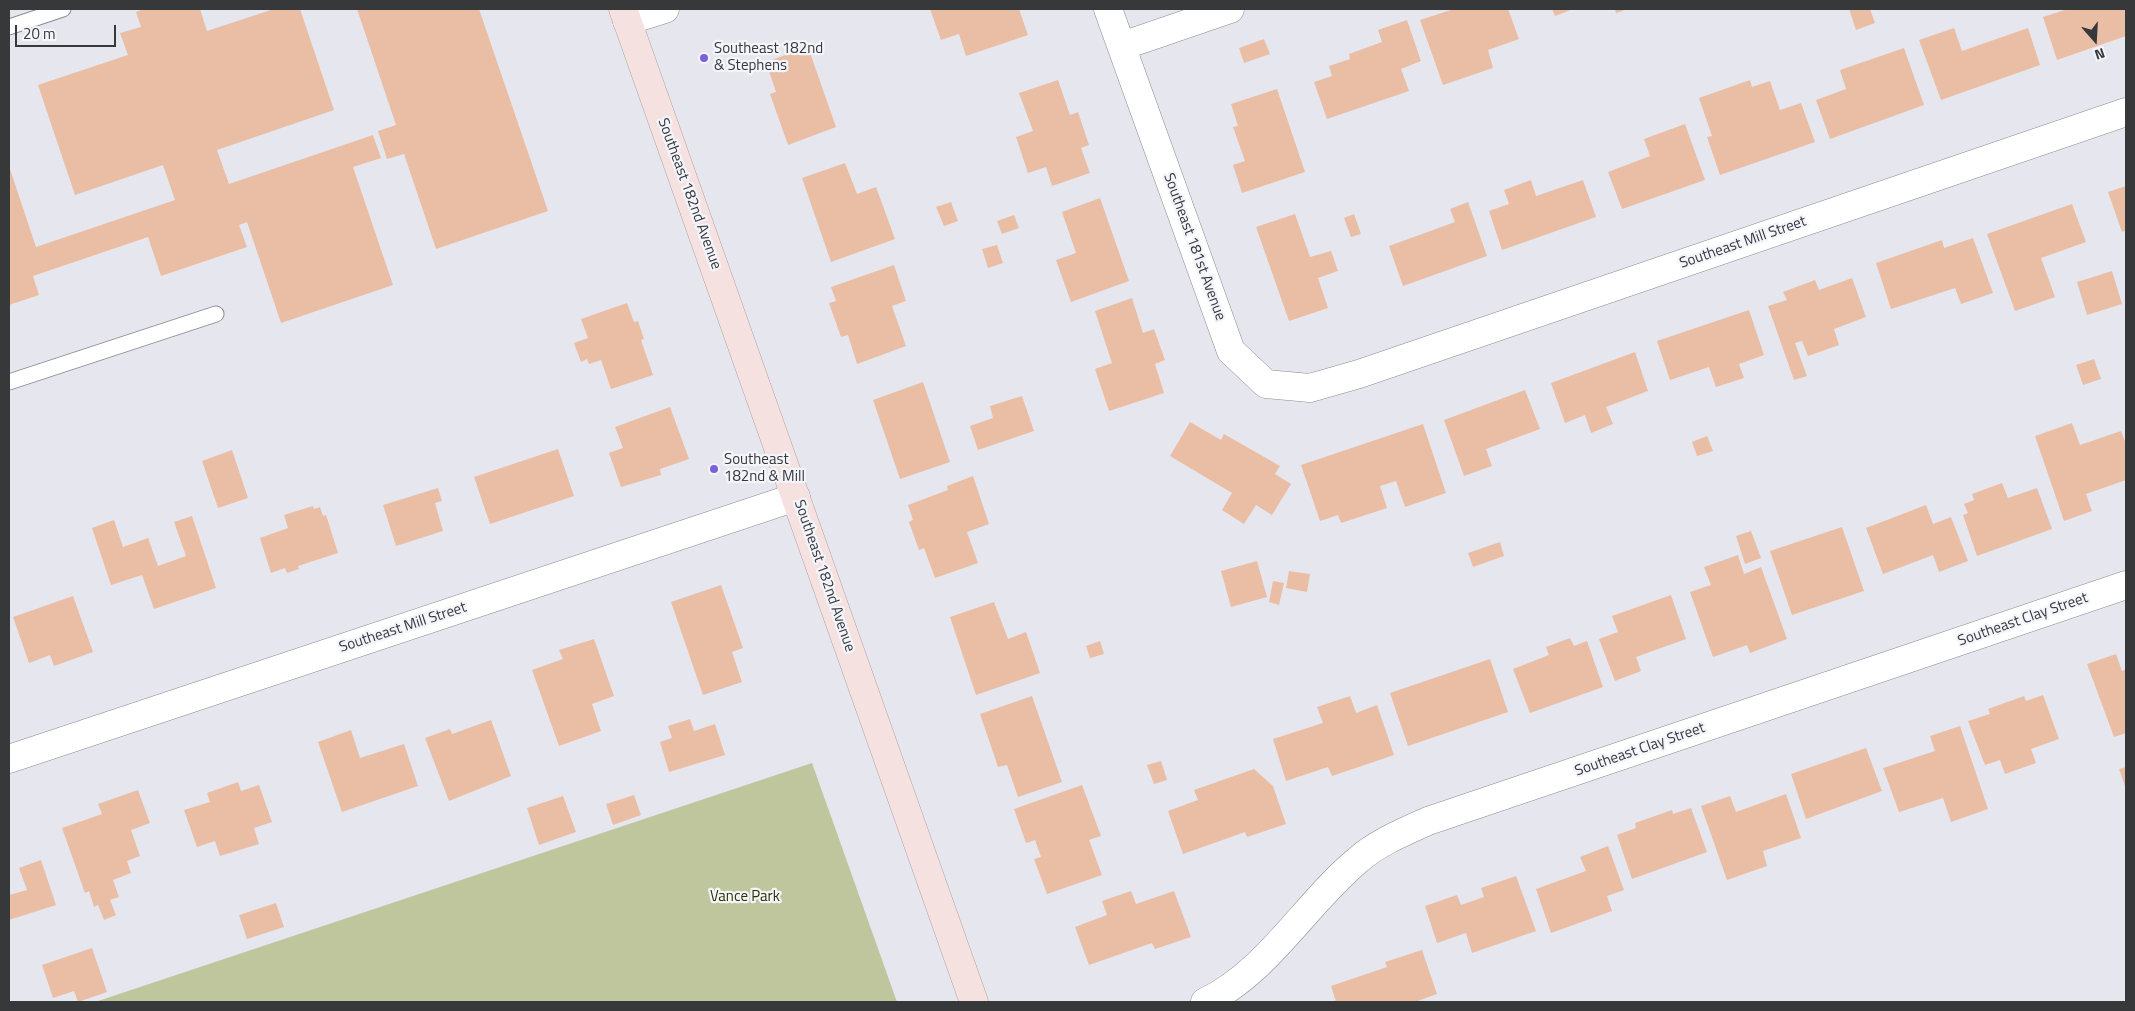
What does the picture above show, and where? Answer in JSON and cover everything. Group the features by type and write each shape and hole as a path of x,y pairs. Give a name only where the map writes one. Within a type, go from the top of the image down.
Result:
{"main road":[{"name":"Southeast 182nd Avenue","path":"625,15 974,1002"}],"street":[{"path":"625,15 665,9"},
{"name":"Southeast 181st Avenue","path":"1108,9 1231,351 1266,384 1310,388 1359,374"},
{"path":"1122,46 1230,9"},
{"name":"Southeast Mill Street","path":"1359,374 2126,112"},
{"name":"Southeast Mill Street","path":"9,759 796,497"},
{"name":"Southeast Clay Street","path":"1205,1002 1220,995 1251,971 1358,859 1428,821 2126,585"}],"lane":[{"path":"9,27 63,9"},
{"path":"9,382 216,314"}],"green space":[{"name":"Vance Park","path":"812,763 897,1002 95,1002"}],"building":[{"path":"144,9 200,9 207,31 274,9 300,9 334,110 217,150 229,184 373,135 381,158 353,167 393,285 281,323 247,222 239,225 247,247 161,276 148,237 33,276 39,295 9,305 9,166 36,247 175,200 163,165 75,195 38,85 128,55 120,33 141,27 136,12"},
{"path":"357,9 479,9 548,211 436,249 404,154 387,159 378,131 396,125"},
{"path":"930,9 1019,9 1028,35 966,56 959,34 941,40"},
{"path":"1454,9 1508,9 1519,39 1488,50 1493,68 1443,85 1420,20"},
{"path":"1552,9 1573,9 1555,16"},
{"path":"1615,9 1628,9 1616,13"},
{"path":"1849,9 1870,9 1875,23 1856,30"},
{"path":"2068,9 2126,9 2126,36 2057,60 2043,17"},
{"path":"1407,20 1421,61 1401,69 1409,91 1327,119 1314,82 1332,76 1329,66 1350,59 1349,54 1382,42 1378,30"},
{"path":"1954,28 1962,51 2028,28 2040,65 1941,100 1919,40"},
{"path":"1264,39 1270,54 1244,63 1239,48"},
{"path":"808,47 836,127 788,145 770,94 776,92 766,62"},
{"path":"1904,48 1924,105 1830,139 1816,100 1846,89 1840,70"},
{"path":"1058,80 1070,115 1078,112 1089,145 1081,148 1090,173 1052,186 1046,167 1028,173 1016,137 1033,131 1019,93"},
{"path":"1750,80 1752,87 1770,81 1780,110 1801,103 1815,142 1720,175 1707,137 1712,136 1699,98"},
{"path":"1277,89 1305,172 1242,193 1233,165 1245,161 1233,127 1238,126 1231,104"},
{"path":"1685,124 1705,180 1622,209 1608,172 1650,156 1644,139"},
{"path":"845,163 857,194 876,187 895,239 831,262 802,178"},
{"path":"1531,180 1536,196 1583,180 1596,217 1502,250 1489,211 1509,204 1504,190"},
{"path":"2126,186 2126,230 2122,232 2108,192"},
{"path":"1100,198 1129,281 1071,302 1056,260 1076,253 1062,212"},
{"path":"951,202 958,221 944,226 936,207"},
{"path":"1468,202 1487,256 1403,286 1389,246 1455,222 1450,209"},
{"path":"2072,204 2086,242 2041,258 2055,297 2015,311 1987,234"},
{"path":"1295,214 1310,257 1331,251 1338,271 1318,278 1328,308 1289,321 1256,227"},
{"path":"1354,214 1361,234 1351,237 1344,218"},
{"path":"1014,215 1019,228 1002,234 997,221"},
{"path":"1973,238 1993,293 1961,304 1955,288 1891,309 1876,263 1942,240 1944,248"},
{"path":"997,245 1003,263 988,268 982,249"},
{"path":"894,265 906,301 892,306 906,346 857,364 848,335 841,337 829,303 836,301 831,287"},
{"path":"2112,271 2122,304 2087,315 2077,282"},
{"path":"1852,278 1866,317 1834,329 1839,345 1808,356 1802,341 1795,343 1807,376 1794,380 1768,306 1787,300 1783,292 1815,280 1819,290"},
{"path":"1132,298 1143,333 1154,329 1165,360 1155,364 1164,393 1109,411 1095,369 1112,363 1095,311"},
{"path":"627,303 634,322 638,321 644,339 641,340 653,375 611,389 601,360 589,364 587,359 581,362 574,343 588,338 581,319"},
{"path":"1749,310 1764,355 1739,364 1744,378 1716,387 1709,367 1670,380 1657,341"},
{"path":"1635,352 1648,391 1606,407 1613,424 1591,433 1585,415 1565,423 1551,383"},
{"path":"2094,359 2101,379 2083,385 2076,365"},
{"path":"923,382 950,462 900,479 873,400"},
{"path":"1525,390 1540,429 1486,449 1492,466 1464,476 1444,420"},
{"path":"1022,396 1034,431 978,450 970,426 993,418 990,406"},
{"path":"670,407 689,459 660,469 661,475 621,487 609,453 623,448 615,427"},
{"path":"1190,422 1221,440 1224,434 1280,466 1275,474 1291,484 1272,515 1256,505 1244,524 1222,510 1232,493 1170,456"},
{"path":"2072,423 2080,445 2121,431 2126,444 2126,480 2086,494 2092,511 2064,521 2035,436"},
{"path":"1423,424 1446,493 1405,507 1396,481 1380,486 1387,508 1341,523 1338,515 1320,521 1301,465"},
{"path":"1707,436 1713,451 1697,456 1692,442"},
{"path":"558,449 574,496 490,524 474,477"},
{"path":"232,450 248,498 218,508 202,461"},
{"path":"973,476 989,524 967,532 978,563 935,578 924,548 919,550 909,522 913,520 908,505 948,490 947,486"},
{"path":"2002,483 2008,498 2037,488 2052,529 1977,556 1963,515 1968,513 1964,504 1974,500 1972,494"},
{"path":"438,488 442,501 435,503 443,531 396,546 383,505"},
{"path":"1926,505 1933,524 1951,517 1968,561 1939,572 1933,555 1883,574 1866,528"},
{"path":"313,506 314,509 320,507 323,516 326,515 338,553 298,566 299,569 287,573 285,568 271,573 260,538 288,528 284,515"},
{"path":"192,516 216,588 154,609 142,575 111,585 92,528 114,520 123,547 148,538 158,566 186,556 174,522"},
{"path":"1842,527 1864,591 1792,615 1770,551"},
{"path":"1751,531 1761,558 1745,564 1736,536"},
{"path":"1500,542 1504,556 1473,567 1468,553"},
{"path":"1738,555 1744,574 1761,567 1787,639 1750,653 1747,645 1713,657 1690,592 1711,585 1704,567"},
{"path":"1257,561 1267,597 1231,607 1221,571"},
{"path":"1289,571 1310,574 1307,592 1286,588"},
{"path":"1273,581 1284,583 1279,605 1269,602"},
{"path":"721,585 743,648 732,652 742,682 703,695 671,602"},
{"path":"1671,595 1686,639 1636,657 1641,671 1615,681 1599,639 1618,632 1612,616"},
{"path":"73,596 93,652 54,666 50,655 29,663 13,617"},
{"path":"994,602 1008,639 1026,632 1040,673 976,695 950,617"},
{"path":"1570,638 1574,646 1587,641 1603,687 1530,713 1513,669 1549,655 1546,647"},
{"path":"594,639 614,696 592,704 601,731 559,746 532,670 563,659 559,650"},
{"path":"1100,641 1104,654 1090,658 1086,646"},
{"path":"2116,654 2122,671 2126,669 2126,733 2114,737 2087,664"},
{"path":"1490,659 1508,712 1408,746 1390,693"},
{"path":"2043,695 2059,739 2031,749 2036,763 2005,774 2000,760 1985,765 1968,721 1990,714 1988,709 2024,696 2026,701"},
{"path":"1032,696 1062,782 1018,797 1007,765 998,767 980,714"},
{"path":"1350,696 1356,713 1377,705 1394,755 1332,776 1328,767 1286,781 1273,739 1323,723 1317,707"},
{"path":"690,719 694,731 715,724 725,755 669,772 660,742 672,738 668,726"},
{"path":"491,720 511,776 449,801 425,738 450,729 452,734"},
{"path":"1960,726 1988,809 1951,822 1943,798 1899,812 1883,768 1935,751 1930,736"},
{"path":"351,730 360,758 404,744 418,786 342,812 318,742"},
{"path":"1866,748 1882,791 1806,819 1791,774"},
{"path":"1161,761 1167,780 1154,784 1147,765"},
{"path":"2126,767 2126,789 2119,769"},
{"path":"1254,769 1273,786 1286,824 1247,837 1245,832 1183,854 1168,811 1198,800 1194,790"},
{"path":"238,782 241,791 259,785 272,822 254,828 259,844 220,856 215,841 197,847 184,810 210,802 207,793"},
{"path":"1082,785 1101,836 1089,840 1102,875 1047,894 1034,859 1041,857 1035,840 1026,843 1014,809"},
{"path":"138,790 150,823 131,830 140,856 127,861 131,873 113,880 119,897 110,900 116,915 104,920 98,905 94,907 89,891 85,893 62,828 102,814 98,804"},
{"path":"1786,794 1801,838 1763,851 1767,866 1727,880 1701,806 1730,796 1736,812"},
{"path":"634,795 641,815 613,825 606,804"},
{"path":"563,796 576,832 539,845 527,808"},
{"path":"1691,808 1707,852 1632,879 1617,835 1636,828 1635,823 1672,810 1673,814"},
{"path":"1608,846 1624,890 1607,896 1612,911 1551,933 1536,889 1586,871 1580,857"},
{"path":"41,860 56,905 9,920 9,895 27,890 19,868"},
{"path":"1516,876 1536,931 1472,953 1466,933 1437,943 1425,906 1457,895 1461,905 1484,897 1481,888"},
{"path":"1131,891 1136,904 1174,891 1191,937 1155,949 1152,943 1089,965 1075,927 1107,915 1102,901"},
{"path":"276,903 284,927 247,939 239,915"},
{"path":"92,948 107,992 78,1002 74,991 53,998 42,965"},
{"path":"1422,950 1437,994 1415,1002 1336,1002 1331,986 1387,967 1385,962"}],"place":[{"name":"Southeast 182nd & Stephens","path":"704,58"},
{"name":"Southeast 182nd & Mill","path":"714,469"}]}
